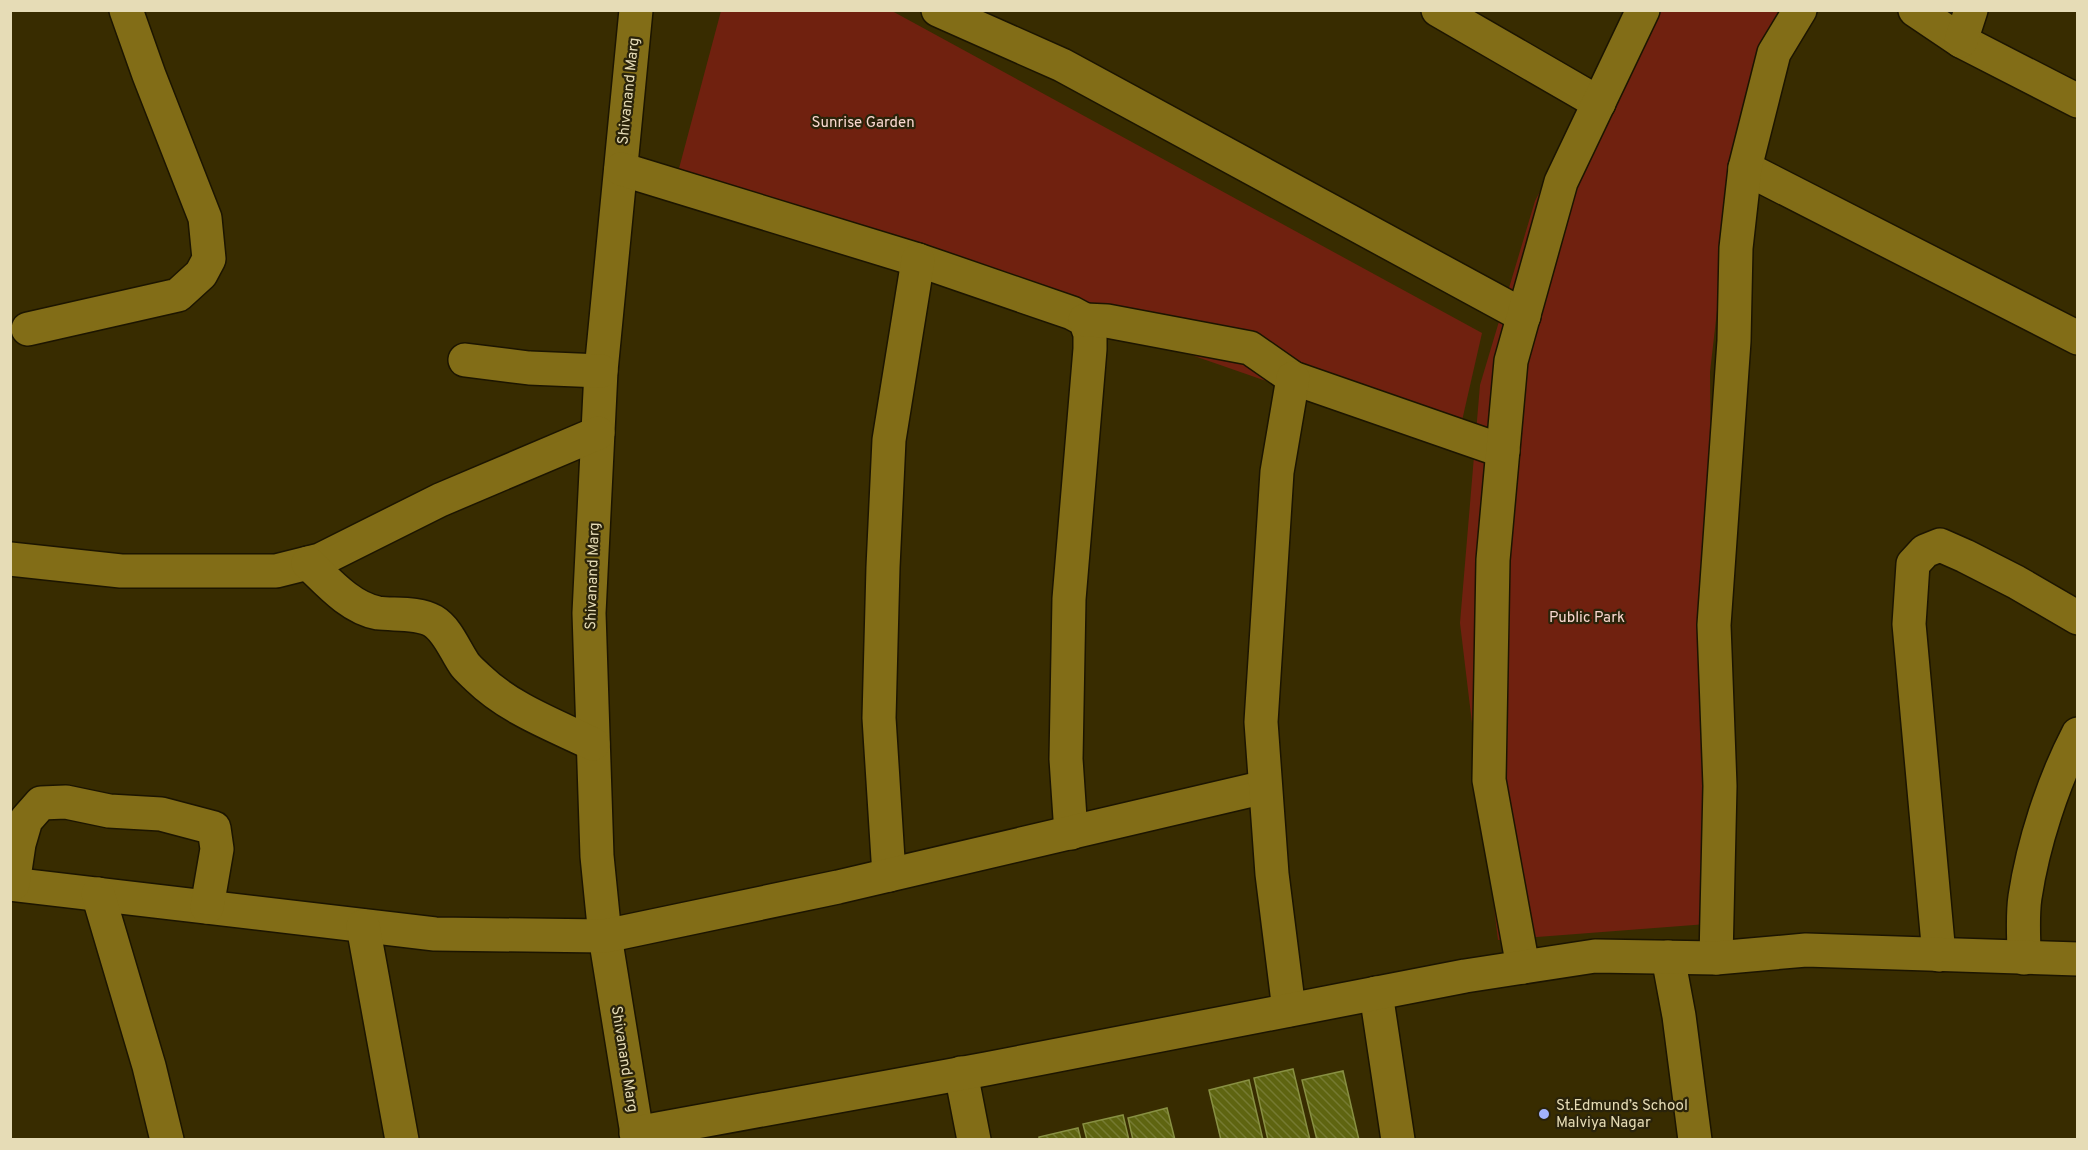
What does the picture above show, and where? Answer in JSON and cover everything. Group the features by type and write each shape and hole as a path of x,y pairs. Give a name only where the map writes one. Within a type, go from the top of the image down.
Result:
{"street":[{"path":"28,328 178,295 201,274 209,259 205,218 126,10"},
{"name":"Shivanand Marg","path":"636,10 601,371 589,613 597,856 605,936 637,1136"},
{"path":"938,10 980,19 1524,316"},
{"path":"1438,10 1599,103"},
{"path":"1523,967 1489,780 1493,560 1511,361 1561,182 1643,10"},
{"path":"1716,958 1720,786 1714,625 1734,341 1736,248 1745,168 1774,53 1800,10"},
{"path":"1915,10 1966,26 2078,101"},
{"path":"1745,168 2078,338"},
{"path":"621,170 918,260 1072,313 1085,321 1107,321 1250,348 1293,378 1503,451"},
{"path":"889,875 879,718 883,567 889,440 918,260"},
{"path":"1071,833 1066,759 1069,599 1090,349 1090,334 1085,321"},
{"path":"465,360 530,368 601,371"},
{"path":"1289,1010 1272,874 1261,722 1277,472 1293,378"},
{"path":"10,559 133,571 276,571 320,560 440,500 598,433"},
{"path":"1939,955 1909,624 1913,564 1925,551 1940,545 2016,582 2078,618"},
{"path":"308,563 338,591 357,604 375,612 432,621 455,647 466,666 480,680 522,710 593,744"},
{"path":"2024,958 2025,899 2034,855 2062,764 2078,734"},
{"path":"207,907 217,849 214,828 161,814 109,811 66,802 41,803 26,820 12,884 435,934 605,936 889,875 1265,787"},
{"path":"98,894 149,1066 167,1140"},
{"path":"363,926 402,1140"},
{"path":"637,1136 1376,993 1595,956 1716,958 1806,950 2078,959"},
{"path":"1668,957 1679,1016 1695,1140"},
{"path":"1376,993 1398,1140"},
{"path":"961,1073 974,1140"}],"green space":[{"name":"Sunrise Garden","path":"721,11 892,11 1482,333 1456,447 677,176"},
{"name":"Public Park","path":"1634,11 1808,11 1733,171 1710,372 1712,601 1720,923 1498,940 1460,623 1480,385 1535,201"}],"building":[{"path":"1293,1069 1310,1140 1268,1140 1254,1078"},
{"path":"1343,1071 1359,1140 1317,1140 1302,1080"},
{"path":"1249,1080 1263,1140 1221,1140 1209,1090"},
{"path":"1167,1108 1175,1140 1133,1140 1128,1118"},
{"path":"1123,1115 1129,1140 1087,1140 1083,1124"},
{"path":"1078,1128 1081,1140 1039,1140 1039,1137"}],"place":[{"name":"St.Edmund’s School Malviya Nagar","path":"1544,1114"}]}
